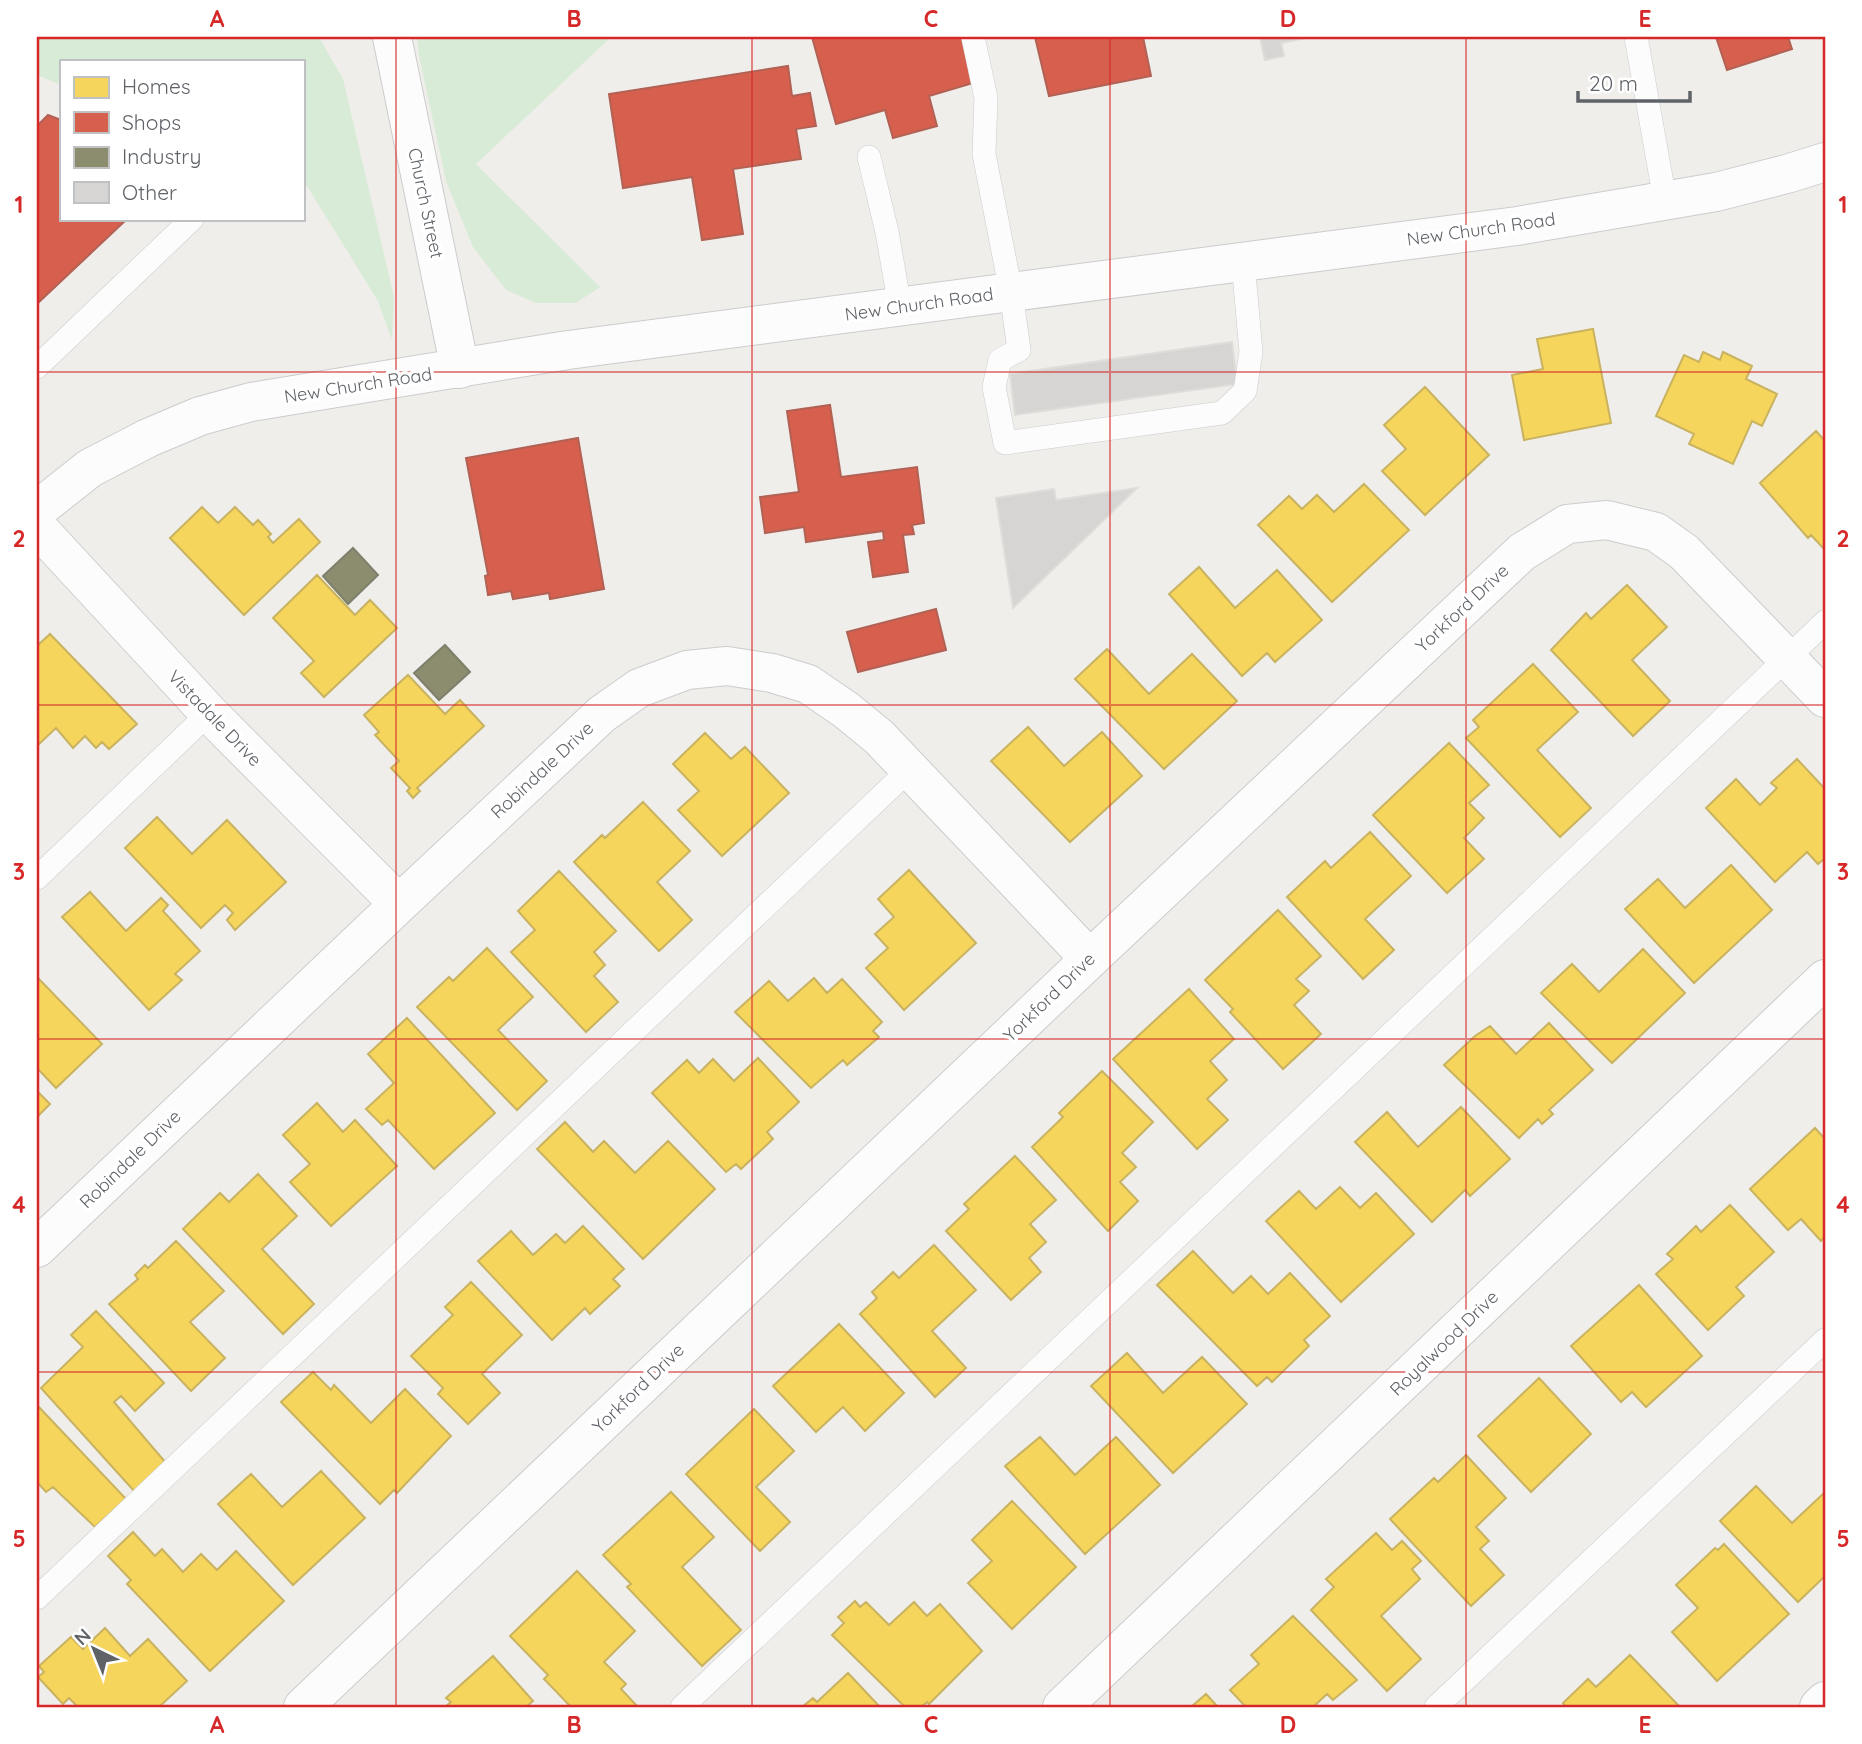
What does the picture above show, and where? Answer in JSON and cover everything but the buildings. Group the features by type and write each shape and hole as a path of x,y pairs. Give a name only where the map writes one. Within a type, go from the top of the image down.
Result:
{"street":[{"name":"Church Street","path":"392,37 460,369"},
{"name":"New Church Road","path":"37,510 90,468 148,438 200,416 251,402 568,351 1517,226 1716,192 1825,162"},
{"name":"Yorkford Drive","path":"303,1707 1522,552 1567,524 1607,520 1656,532 1684,552 1825,698"},
{"name":"Vistadale Drive","path":"37,527 209,713 399,904"},
{"name":"Robindale Drive","path":"37,1248 602,715 639,688 687,670 727,666 772,673 808,684 846,710 879,737 1090,959"},
{"name":"Royalwood Drive","path":"1062,1707 1825,979"},
{"path":"1819,1707 1825,1701"}],"lane":[{"path":"973,37 986,98 984,154 1011,292 1018,351 1000,360 994,387 1005,443 1222,413 1245,391 1251,352 1243,262"},
{"path":"1636,37 1665,201"},
{"path":"869,157 887,232 900,307"},
{"path":"37,367 191,220"},
{"path":"682,1707 1825,622"},
{"path":"37,878 209,713"},
{"path":"37,1598 910,769"},
{"path":"1436,1707 1825,1340"}],"green space":[{"path":"37,37 319,37 343,79 394,297 392,340 378,301 304,184 304,60 60,60 60,85 37,75"},
{"path":"417,37 611,37 476,164 600,287 576,303 536,303 506,290 473,247 446,181"}]}
